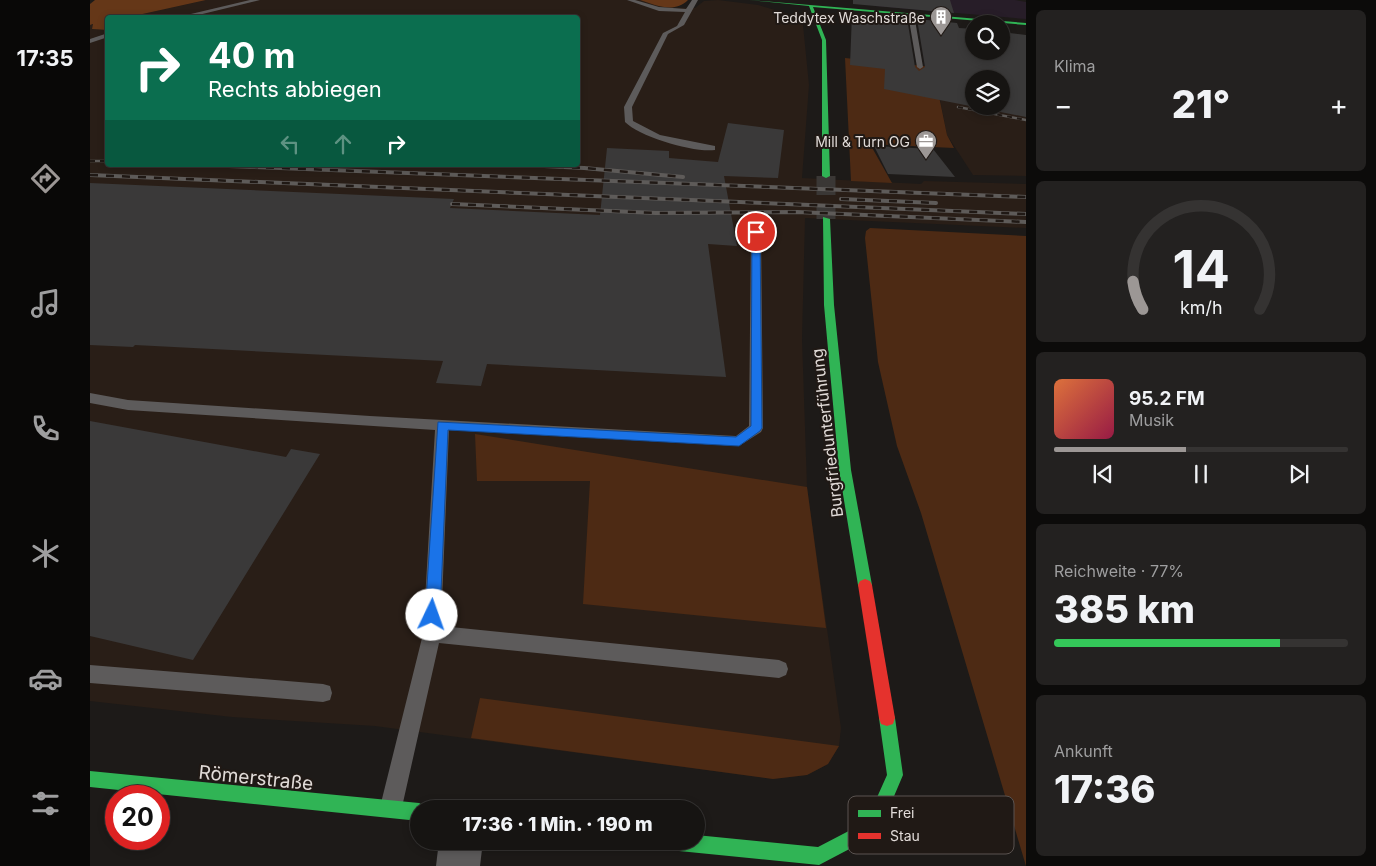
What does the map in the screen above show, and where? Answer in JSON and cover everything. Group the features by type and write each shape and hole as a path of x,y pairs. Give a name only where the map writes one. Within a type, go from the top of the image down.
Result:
{"street":[{"path":"751,0 1026,24"},
{"path":"811,6 824,40 826,176"},
{"path":"824,40 836,8"},
{"name":"Burgfriedunterführung","path":"826,219 829,305 844,470 880,672 895,775 886,796"},
{"name":"Römerstraße","path":"90,779 410,811"},
{"name":"Burgfriedunterführung","path":"705,845 819,856 848,841"},
{"path":"458,866 460,850"}],"lane":[{"path":"190,15 258,0"},
{"path":"630,0 659,9 687,11"},
{"path":"695,0 687,11 686,19 679,29 666,33 628,107 629,122 654,135 712,148"},
{"path":"912,14 920,68"},
{"path":"90,40 105,36"},
{"path":"90,398 128,405 739,441 756,428 756,232"},
{"path":"391,809 432,634 442,425"},
{"path":"432,634 779,668"},
{"path":"90,674 323,692"}],"shaded area":[{"path":"95,0 206,0 138,15 105,15 105,30 92,29 93,24 90,25 90,4"},
{"path":"206,0 640,0 663,7 695,8 704,1 718,0 758,5 789,14 803,25 809,85 802,178 921,184 924,181 1026,184 1026,228 805,218 802,339 807,487 841,728 839,746 828,764 807,775 773,779 375,726 232,717 90,701 90,25 94,24 92,29 105,30 105,167 580,167 580,15 138,15"},
{"path":"640,0 688,0 677,7 665,7"},
{"path":"875,0 1015,0 1026,2 1026,19 1010,18 1010,15 980,15 875,6"},
{"path":"929,44 965,50 965,60 1010,60 1010,52 1026,53 1026,176 973,175 947,135"},
{"path":"845,58 933,67 947,135 954,148 870,144 892,183 851,181"},
{"path":"870,228 1026,236 1026,866 1014,826 1014,796 1005,796 921,513 897,446 878,362 865,238 866,231"},
{"path":"475,434 807,487 826,628 583,604 590,481 477,481"},
{"path":"480,698 839,746 828,764 807,775 773,779 471,738"}],"building":[{"path":"853,0 950,0 954,13 853,4"},
{"path":"852,14 907,18 915,67 919,71 925,67 917,19 957,23 959,28 965,28 965,60 1010,60 1010,33 1026,35 1026,117 1010,114 1010,70 965,70 965,105 884,89 885,69 850,65"},
{"path":"728,123 784,130 778,178 724,176 737,246 708,244 726,377 487,364 481,386 436,383 443,361 135,345 133,347 90,345 90,183 454,199 450,208 600,215 607,148 669,151 669,158 718,162"},
{"path":"874,146 933,149 955,177 888,174"},
{"path":"90,421 286,457 291,449 320,454 193,660 90,636"}],"tunnel":[{"path":"826,176 826,219"}],"railway":[{"path":"958,107 1026,120"},
{"path":"90,161 105,161"},
{"path":"254,167 1026,197"},
{"path":"564,167 683,177"},
{"path":"90,175 1026,214"},
{"path":"841,199 936,203"},
{"path":"452,204 656,213 797,212 1026,222"}],"traffic: fast":[{"path":"751,0 1026,24"},
{"path":"811,6 824,40 826,176"},
{"path":"826,219 829,305 845,470 865,585"},
{"path":"886,796 895,775 887,718"},
{"path":"90,779 410,811"},
{"path":"705,845 819,856 848,841"}],"traffic: jam":[{"path":"865,585 887,718"}],"place":[{"name":"Teddytex Waschstraße","path":"941,36"},
{"name":"Mill & Turn OG","path":"926,160"}],"route":[{"path":"432,615 442,425 739,441 756,428 756,232"}]}
